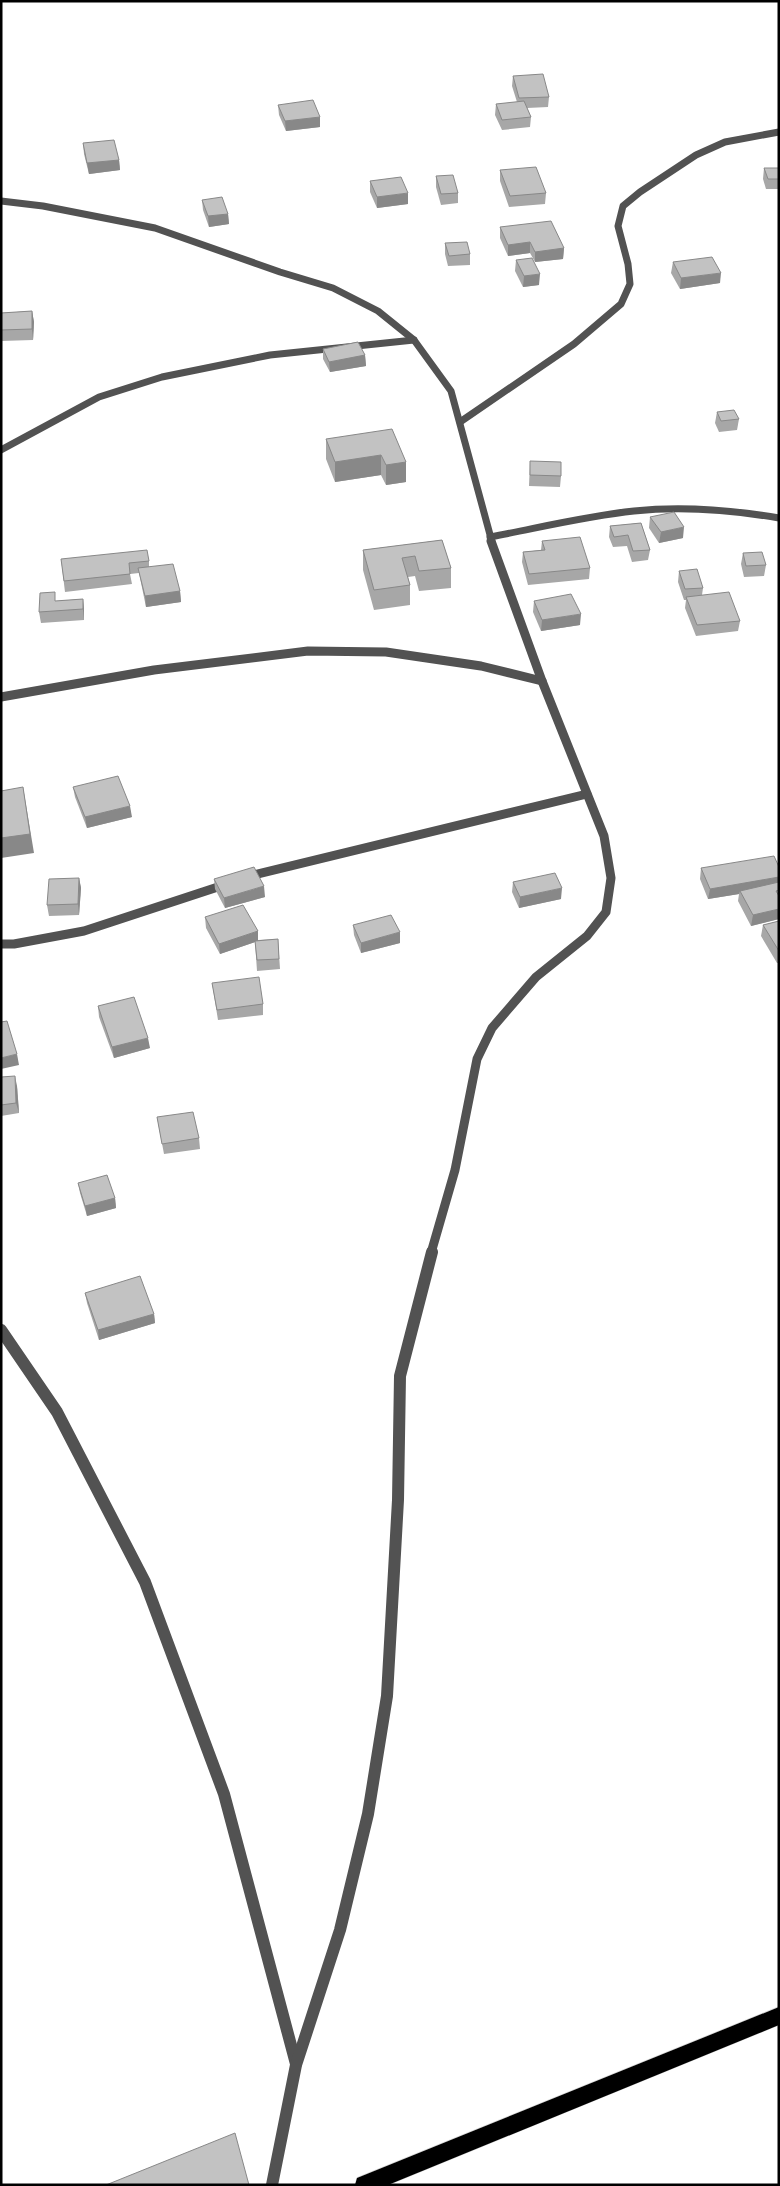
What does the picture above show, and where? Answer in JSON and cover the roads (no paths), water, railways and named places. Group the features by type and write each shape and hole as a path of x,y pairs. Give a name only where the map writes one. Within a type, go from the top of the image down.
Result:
{"highway":[{"path":"364,2185 779,2016"}],"street":[{"path":"460,422 574,344 621,304 630,284 628,264 618,226 623,206 640,192 696,155 726,142 779,132"},
{"path":"1,201 44,206 155,228 280,272 333,288 378,311 414,340 451,391 490,537 542,681 604,836 611,878 606,912 587,936 536,977 492,1028 477,1059 455,1170 420,1293 400,1376 398,1500 387,1696 368,1814 340,1930 296,2064 272,2185"},
{"path":"1,450 99,397 162,377 270,355 414,340"},
{"path":"490,537 634,511 695,509 751,513 779,518"},
{"path":"1,697 154,670 308,651 386,652 481,666 542,681"},
{"path":"1,944 14,944 84,931 264,871 587,794"},
{"path":"1,1330 57,1412 146,1582 224,1794 296,2064"}]}
